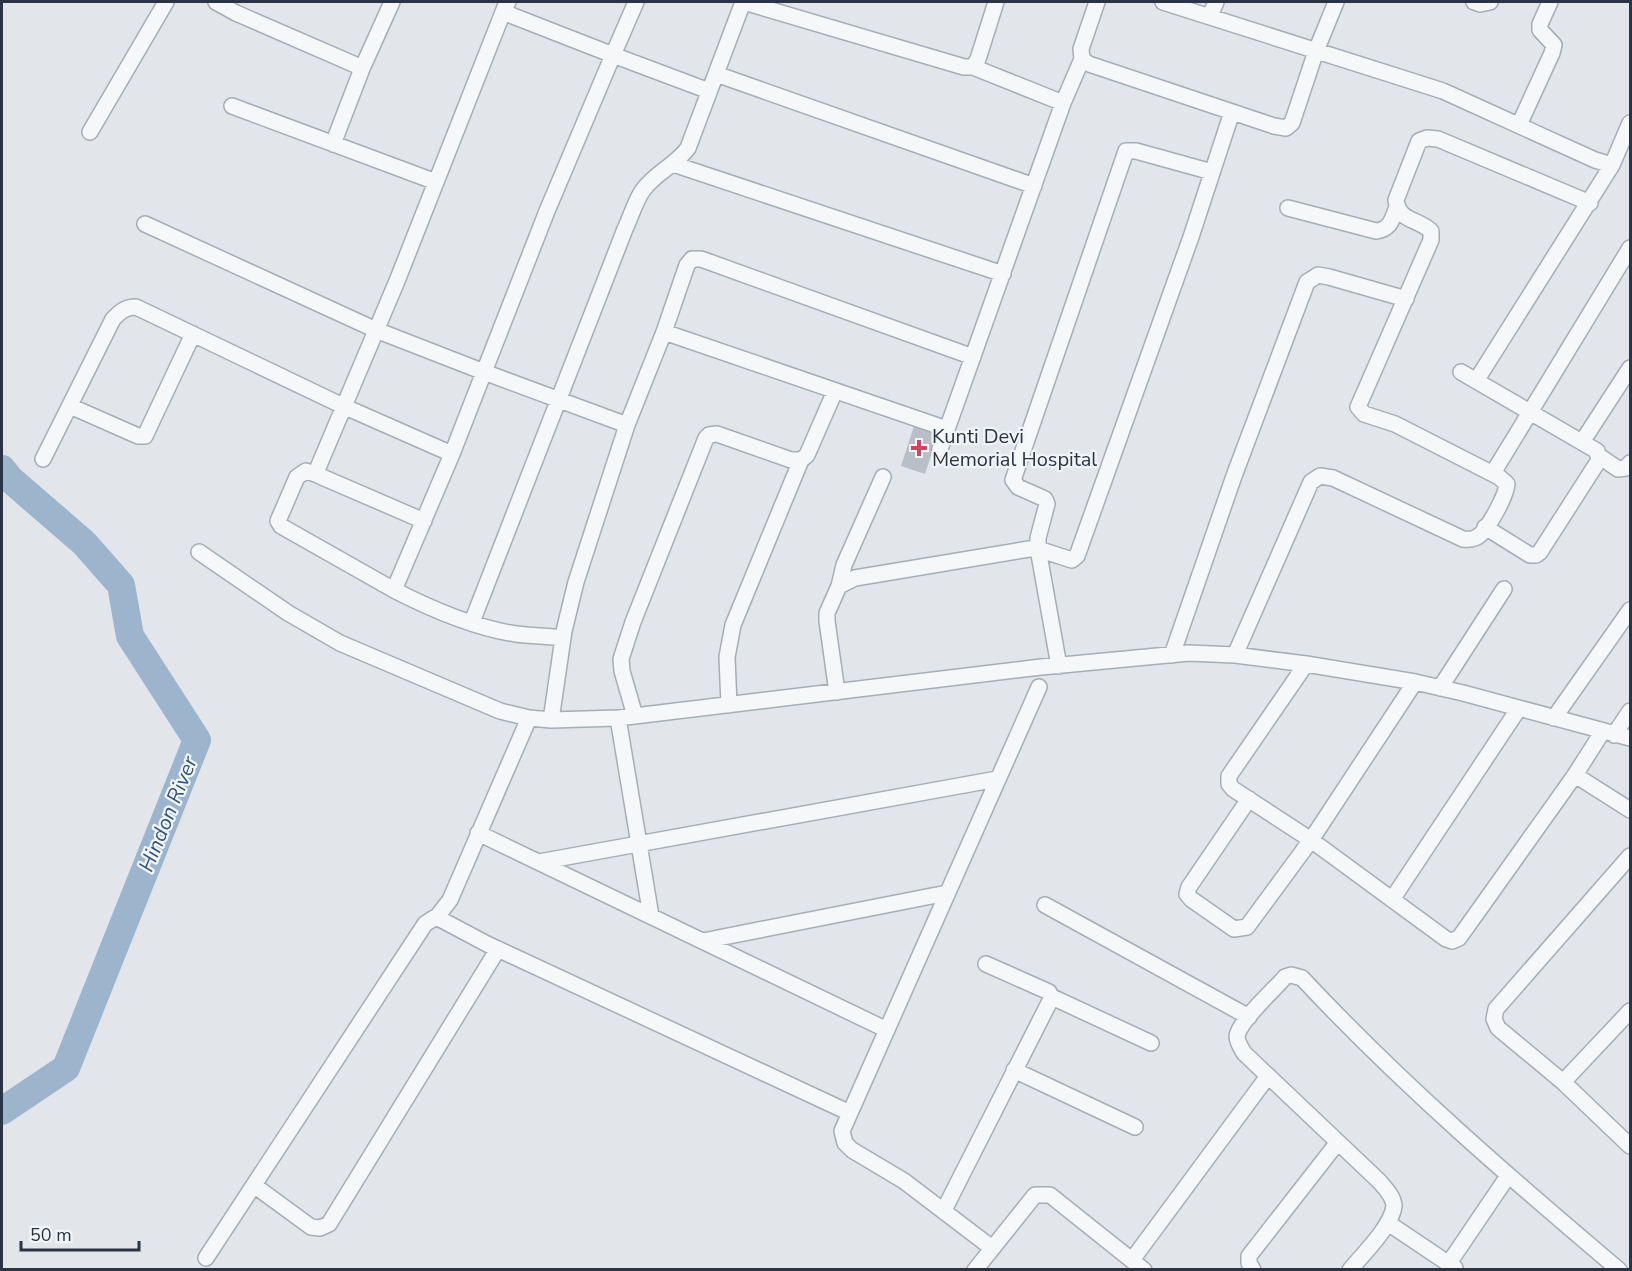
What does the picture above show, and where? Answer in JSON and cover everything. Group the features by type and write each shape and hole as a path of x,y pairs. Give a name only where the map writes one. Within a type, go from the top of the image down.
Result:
{"street":[{"path":"90,132 166,2"},
{"path":"216,2 358,66 363,66"},
{"path":"333,144 363,66 392,2"},
{"path":"394,590 452,454 547,211 636,2"},
{"path":"472,622 625,229 642,191 688,148 743,2 964,67 973,67 1064,103"},
{"path":"973,67 978,59 996,2"},
{"path":"940,449 1064,103 1082,59 1081,49 1097,2"},
{"path":"1163,2 1443,91 1612,165"},
{"path":"1210,16 1216,2"},
{"path":"1082,59 1089,64 1286,129 1292,123 1316,51 1336,2"},
{"path":"1474,2 1480,4 1490,2"},
{"path":"1519,125 1552,53 1554,45 1540,30 1540,24 1550,2"},
{"path":"507,4 507,13 513,16 709,91"},
{"path":"318,475 317,471 507,4"},
{"path":"716,74 1034,186"},
{"path":"232,106 436,182"},
{"path":"840,586 855,578 1015,551 1038,549 1072,560 1077,556 1232,112"},
{"path":"1476,381 1612,165 1626,147 1630,123"},
{"path":"1235,656 1311,482 1320,476 1333,478 1463,539 1470,540 1480,535 1506,492 1507,484 1493,473 1395,424 1364,414 1358,407 1431,240 1431,231 1400,214 1396,200 1419,141 1427,138 1438,139 1590,203"},
{"path":"1059,666 1038,549 1038,538 1047,504 1045,499 1018,487 1013,480 1126,151 1136,151 1212,172"},
{"path":"673,164 1003,273"},
{"path":"1288,208 1376,231 1384,230 1389,226 1397,207"},
{"path":"145,224 376,330 627,424"},
{"path":"1493,473 1630,248"},
{"path":"551,720 563,638 576,582 627,424 664,332 687,265 692,259 701,259 973,357"},
{"path":"1172,655 1234,476 1307,282 1318,275 1406,299"},
{"path":"43,459 113,319 122,310 130,307 136,307 344,406 452,454"},
{"path":"664,332 947,429"},
{"path":"70,406 138,436 145,436 193,334"},
{"path":"1582,442 1630,368"},
{"path":"1461,372 1597,451 1599,456 1618,469 1626,468 1630,463"},
{"path":"729,705 727,657 733,625 801,460 807,455 835,391"},
{"path":"635,716 621,659 633,622 706,438 717,434 791,460 801,460"},
{"path":"1485,527 1530,555 1536,555 1599,460 1599,456"},
{"path":"424,521 306,471 297,477 278,520 281,526 420,603 472,622 515,633 563,638"},
{"path":"837,692 827,621 828,613 840,586 844,565 883,477"},
{"path":"200,552 288,613 340,643 500,711 529,718 551,720 618,718 1059,666 1172,655 1235,656 1306,664 1415,682 1630,738"},
{"path":"1440,688 1504,590"},
{"path":"1554,717 1630,610"},
{"path":"1306,664 1229,776 1229,784 1393,898 1446,939 1452,941 1459,938 1575,775 1608,733 1630,711"},
{"path":"1249,799 1189,887 1187,894 1234,929 1248,927 1311,840 1415,682"},
{"path":"992,1248 904,1181 852,1150 845,1143 842,1131 1039,687"},
{"path":"1393,898 1520,708"},
{"path":"436,918 450,900 529,718"},
{"path":"618,718 651,916"},
{"path":"1575,775 1630,810"},
{"path":"539,862 997,779"},
{"path":"478,833 887,1030"},
{"path":"1630,856 1496,1009 1494,1019 1497,1028 1563,1082 1630,1146"},
{"path":"703,941 946,893"},
{"path":"1045,905 1249,1017"},
{"path":"206,1258 430,919 436,918 850,1113"},
{"path":"255,1186 311,1227 320,1228 329,1224 498,949"},
{"path":"986,964 1049,992 1052,997 1151,1043"},
{"path":"1350,1269 1388,1224 1394,1205 1391,1197 1379,1181 1244,1053 1237,1039 1239,1029 1249,1017 1285,977 1291,975 1302,978 1388,1066 1508,1176 1619,1269"},
{"path":"944,1210 1052,997"},
{"path":"1563,1082 1630,1011"},
{"path":"1014,1070 1135,1127"},
{"path":"1132,1260 1268,1076"},
{"path":"1253,1269 1249,1263 1249,1256 1338,1142"},
{"path":"1388,1224 1453,1266 1508,1176"},
{"path":"975,1269 1035,1196 1045,1194 1050,1195 1144,1269"}],"building":[{"path":"915,423 939,431 925,474 901,466"}],"waterway":[{"name":"Hindon River","path":"2,469 10,479 84,543 121,585 130,636 197,740 66,1068 2,1111"}],"place":[{"name":"Kunti Devi Memorial Hospital","path":"919,448"}]}
